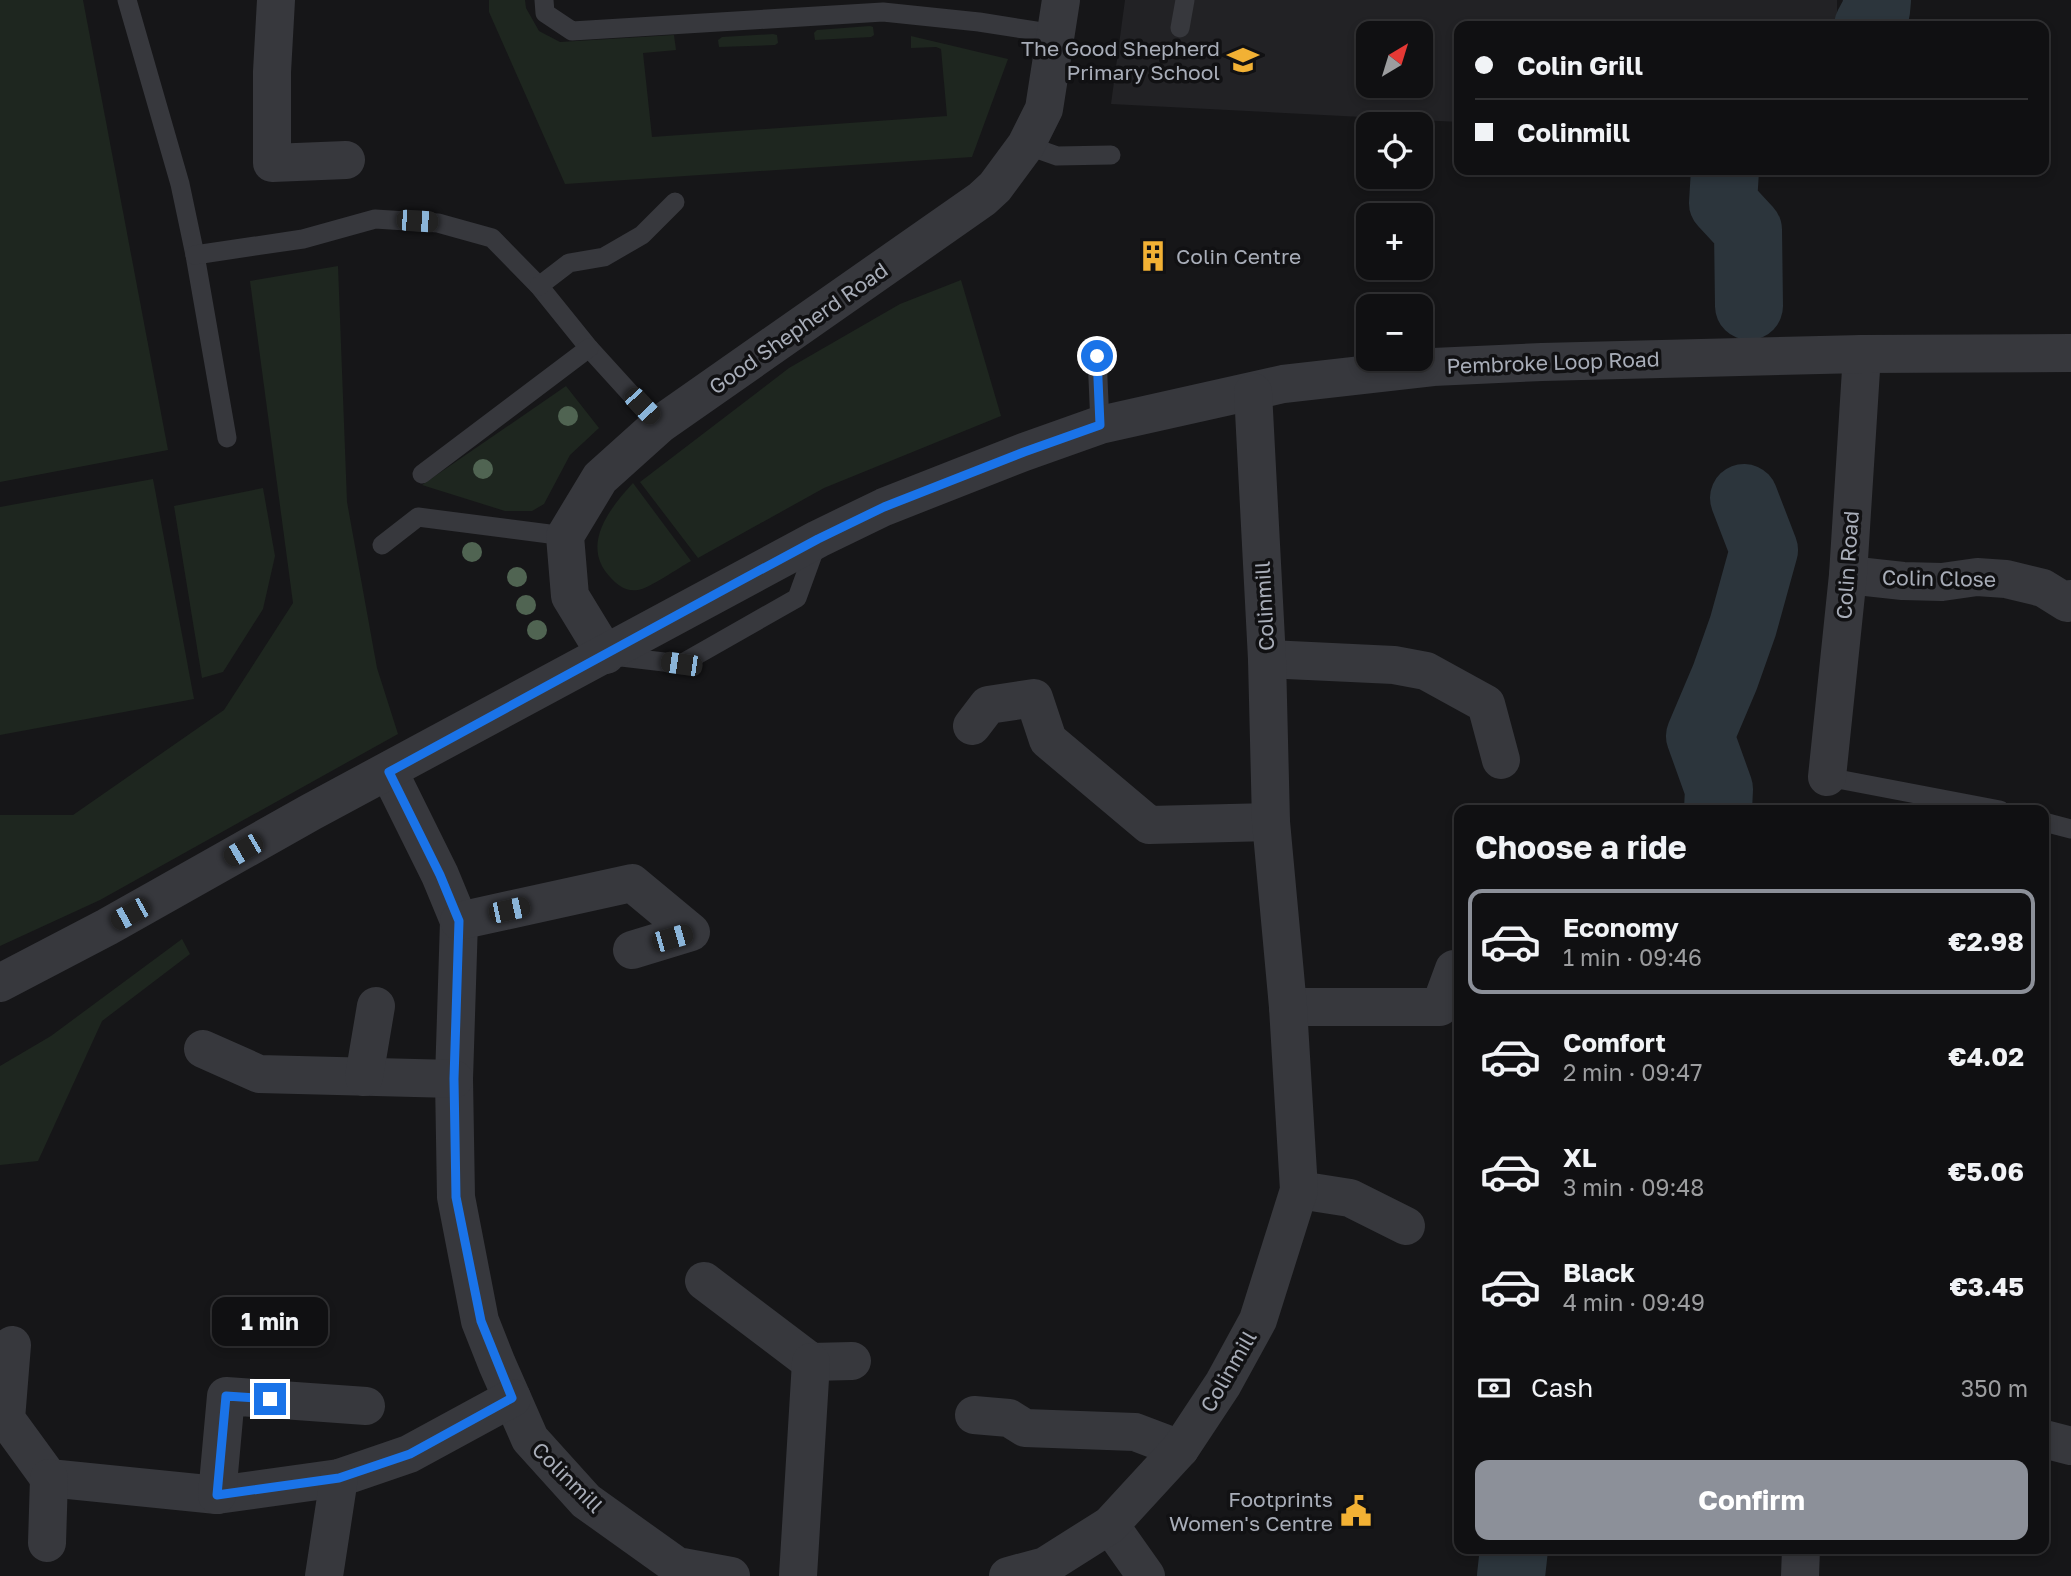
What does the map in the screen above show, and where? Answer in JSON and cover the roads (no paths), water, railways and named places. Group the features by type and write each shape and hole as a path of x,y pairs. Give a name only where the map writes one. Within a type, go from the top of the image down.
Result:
{"street":[{"path":"276,0 272,72 272,163 346,160"},
{"name":"Good Shepherd Road","path":"565,536 600,478 659,425 982,199 995,187 1026,145 1044,109 1058,17"},
{"name":"Pembroke Loop Road","path":"0,983 818,539 884,507 1100,425 1283,384 1433,367 1861,354 2071,353"},
{"name":"Colin Road","path":"1827,777 1848,575 1861,354"},
{"name":"Colinmill","path":"1008,1576 1045,1566 1110,1525 1180,1449 1223,1384 1258,1320 1299,1190 1288,1007 1271,822 1267,659 1253,391"},
{"path":"565,536 570,596 606,654"},
{"name":"Colin Close","path":"1848,575 1942,582 1977,577 2006,579 2043,588 2070,607"},
{"path":"1267,659 1394,665 1426,671 1486,704 1501,760"},
{"path":"972,726 988,705 1034,698 1048,740 1149,825 1271,822"},
{"name":"Colinmill","path":"389,772 440,875 459,921 454,1079 456,1197 481,1321 512,1398 530,1439 586,1501 676,1571 731,1576"},
{"path":"459,921 632,883 691,932 632,950"},
{"path":"1288,1007 1440,1007 1454,969"},
{"path":"364,1077 376,1006"},
{"path":"202,1049 259,1074 454,1079"},
{"path":"1299,1190 1350,1198 1406,1226"},
{"path":"704,1281 811,1362 852,1361"},
{"path":"12,1345 6,1419 50,1478 47,1543"},
{"path":"798,1576 811,1362"},
{"path":"217,1495 226,1396 366,1406"},
{"path":"50,1478 217,1495 339,1478 410,1454 512,1398"},
{"path":"974,1415 1009,1418 1025,1428 1135,1432 1180,1449"},
{"path":"2049,1440 2071,1446"},
{"path":"324,1576 339,1478"},
{"path":"1110,1525 1146,1576"},
{"path":"1800,1576 1801,1554"}],"lane":[{"path":"127,0 180,184 228,438"},
{"path":"544,0 545,13 572,31 883,12 979,22 1058,17"},
{"path":"1180,28 1185,0"},
{"path":"1026,145 1057,156 1111,155"},
{"path":"539,286 569,263 604,257 642,235 675,202"},
{"path":"195,255 303,239 375,219 438,223 492,238 539,286 589,348 659,425"},
{"path":"422,474 589,348"},
{"path":"1097,356 1100,425"},
{"path":"382,545 418,517 565,536"},
{"path":"1827,777 1974,805"},
{"path":"2049,823 2071,829"}],"waterway":[{"path":"1871,21 1876,11 1877,0"},
{"path":"1725,175 1723,203 1748,230 1749,306"},
{"path":"1718,805 1719,789 1700,736 1743,626 1764,550 1744,498"},
{"path":"1511,1576 1513,1554"}],"place":[{"name":"The Good Shepherd Primary School","path":"1243,60"},
{"name":"Colin Centre","path":"1153,256"},
{"name":"Footprints Women's Centre","path":"1356,1511"}]}
